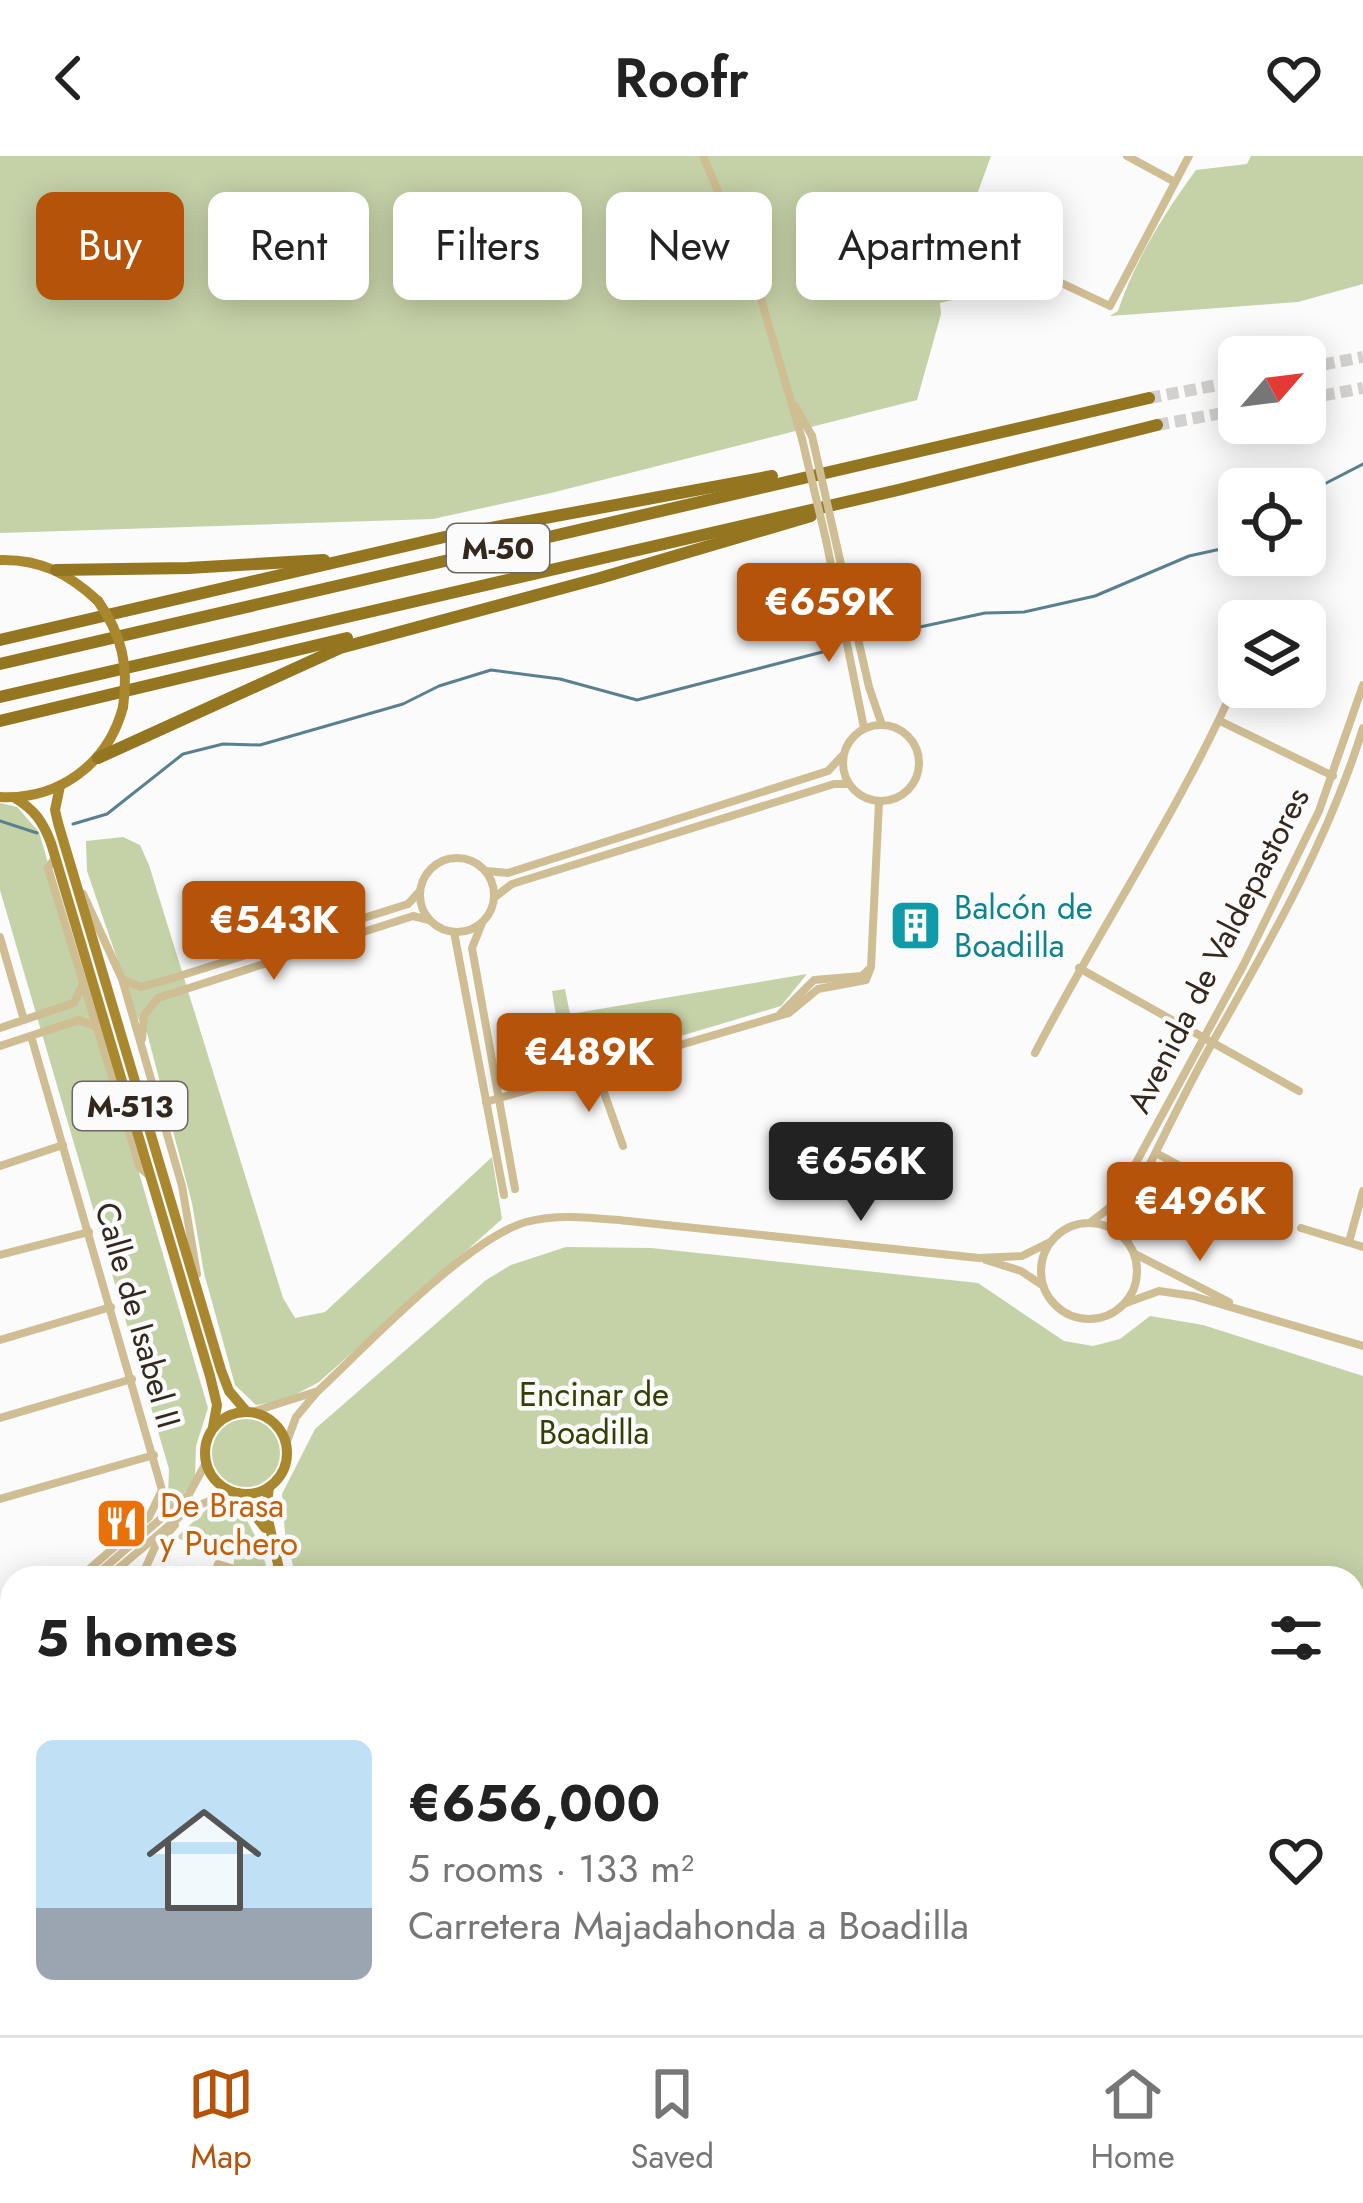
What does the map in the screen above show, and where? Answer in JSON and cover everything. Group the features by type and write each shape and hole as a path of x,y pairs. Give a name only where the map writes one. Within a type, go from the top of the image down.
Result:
{"highway":[{"name":"M-50","path":"0,664 1149,398"},
{"name":"M-50","path":"0,697 898,490 1157,425"},
{"path":"56,570 289,564 414,544 996,430"},
{"path":"0,721 600,578 898,490"},
{"path":"0,640 414,544"},
{"path":"98,758 340,648 442,618"}],"main road":[{"path":"0,560 56,570 98,601 112,620 123,650 127,682 118,725 98,758 60,786 15,798 0,797"},
{"name":"M-513","path":"60,786 55,810 229,1391 249,1412 271,1420 286,1444"},
{"name":"M-513","path":"15,798 43,822 56,857 210,1376 217,1405 206,1463"},
{"path":"213,1427 228,1416 249,1412"},
{"path":"278,1566 266,1510 269,1487 285,1465 286,1444"},
{"path":"206,1463 217,1482 234,1492 262,1522 272,1546"},
{"path":"234,1492 254,1493 269,1487"}],"street":[{"path":"703,156 750,265 807,437 882,724"},
{"path":"1127,156 1175,182"},
{"path":"1063,284 1110,306 1189,156"},
{"path":"807,437 864,728"},
{"name":"Avenida de Valdepastores","path":"1091,1222 1113,1205 1244,966 1333,776 1363,685"},
{"path":"1035,1053 1225,708"},
{"path":"1220,721 1333,776"},
{"path":"122,979 141,987 170,980 408,904 434,866 446,860 462,858 486,872 508,873 828,771 864,728 894,727 912,742 919,765 911,787 879,802 856,793 848,784 842,757"},
{"name":"Avenida de Valdepastores","path":"1128,1241 1126,1211 1213,1040 1256,969 1342,794 1363,728"},
{"path":"495,897 512,884 834,784 848,784"},
{"path":"486,1102 793,1012 818,989 860,984 871,967 879,802"},
{"path":"56,857 48,868 82,986 140,1168 151,1177"},
{"path":"486,872 495,897 472,948 515,1190"},
{"path":"77,882 122,979 190,1220 210,1334"},
{"path":"421,891 422,907 430,920"},
{"path":"146,1064 143,1015 158,998 413,916 454,932 469,931 482,923"},
{"path":"454,932 504,1195"},
{"path":"0,937 24,1020"},
{"path":"1079,968 1299,1091"},
{"path":"0,1028 74,1003 82,986"},
{"path":"0,1046 79,1020 94,1026"},
{"name":"Calle de Isabel II","path":"31,1036 162,1490 155,1510 93,1566"},
{"path":"596,1070 623,1146"},
{"path":"0,1166 63,1145"},
{"path":"1156,1153 1269,1214"},
{"path":"1349,1242 1363,1191"},
{"path":"286,1444 296,1417 316,1392 478,1246 526,1222 574,1217 628,1221 979,1258 1022,1256 1048,1244 1067,1227 1091,1222 1105,1225 1128,1241 1135,1254 1137,1280 1125,1304"},
{"path":"1301,1228 1363,1246"},
{"path":"0,1256 89,1232"},
{"path":"1048,1244 1040,1270 1042,1285 1048,1298 1071,1316 1100,1318 1160,1291 1246,1310 1363,1346"},
{"path":"1135,1254 1246,1310"},
{"path":"979,1258 1021,1270 1042,1285"},
{"path":"0,1340 112,1307"},
{"path":"0,1418 132,1379"},
{"path":"249,1412 316,1392"},
{"path":"0,1499 154,1455"},
{"path":"107,1566 184,1499 206,1463"},
{"path":"122,1566 173,1520 206,1499 234,1492"},
{"path":"146,1566 154,1547 206,1499"}],"green space":[{"path":"0,156 991,156 978,192 796,192 796,300 952,300 940,303 917,400 433,519 0,533"},
{"path":"1251,156 1363,156 1363,284 1298,302 1110,316 1118,311 1151,238 1196,170 1247,164"},
{"path":"0,803 17,807 39,832 208,1408 196,1446 195,1477 157,1517 168,1497 169,1469 0,890"},
{"path":"123,837 140,845 149,865 283,1298 295,1318 325,1312 492,1157 502,1219 319,1382 285,1400 256,1405 235,1385 147,1033 137,1017 87,871 86,841"},
{"path":"807,974 781,1006 530,1081 508,1076 498,1026 556,1016 552,991 565,989 570,1014"},
{"name":"Encinar de Boadilla","path":"566,1247 651,1248 978,1283 1064,1341 1093,1346 1120,1339 1150,1316 1203,1325 1363,1376 1363,1566 293,1566 282,1494 315,1429 486,1280 511,1265"},
{"path":"246,1419 270,1429 280,1453 270,1477 246,1487 222,1477 212,1453 222,1429"},
{"path":"237,1500 266,1566 233,1566 235,1556 176,1538 209,1507"}],"waterway":[{"path":"1326,483 1363,464"},
{"path":"878,636 1095,596 1189,556 1218,550"},
{"path":"73,824 107,814 183,754 223,744 260,745 403,704 439,686 491,670 560,679 637,700 830,650"},
{"path":"0,821 37,833"}],"tunnel":[{"path":"1326,364 1363,357"},
{"path":"1149,398 1218,385"},
{"path":"1326,395 1363,388"},
{"path":"1157,425 1218,414"}],"place":[{"name":"Balcón de Boadilla","path":"915,926"},
{"name":"De Brasa y Puchero","path":"121,1524"}]}
